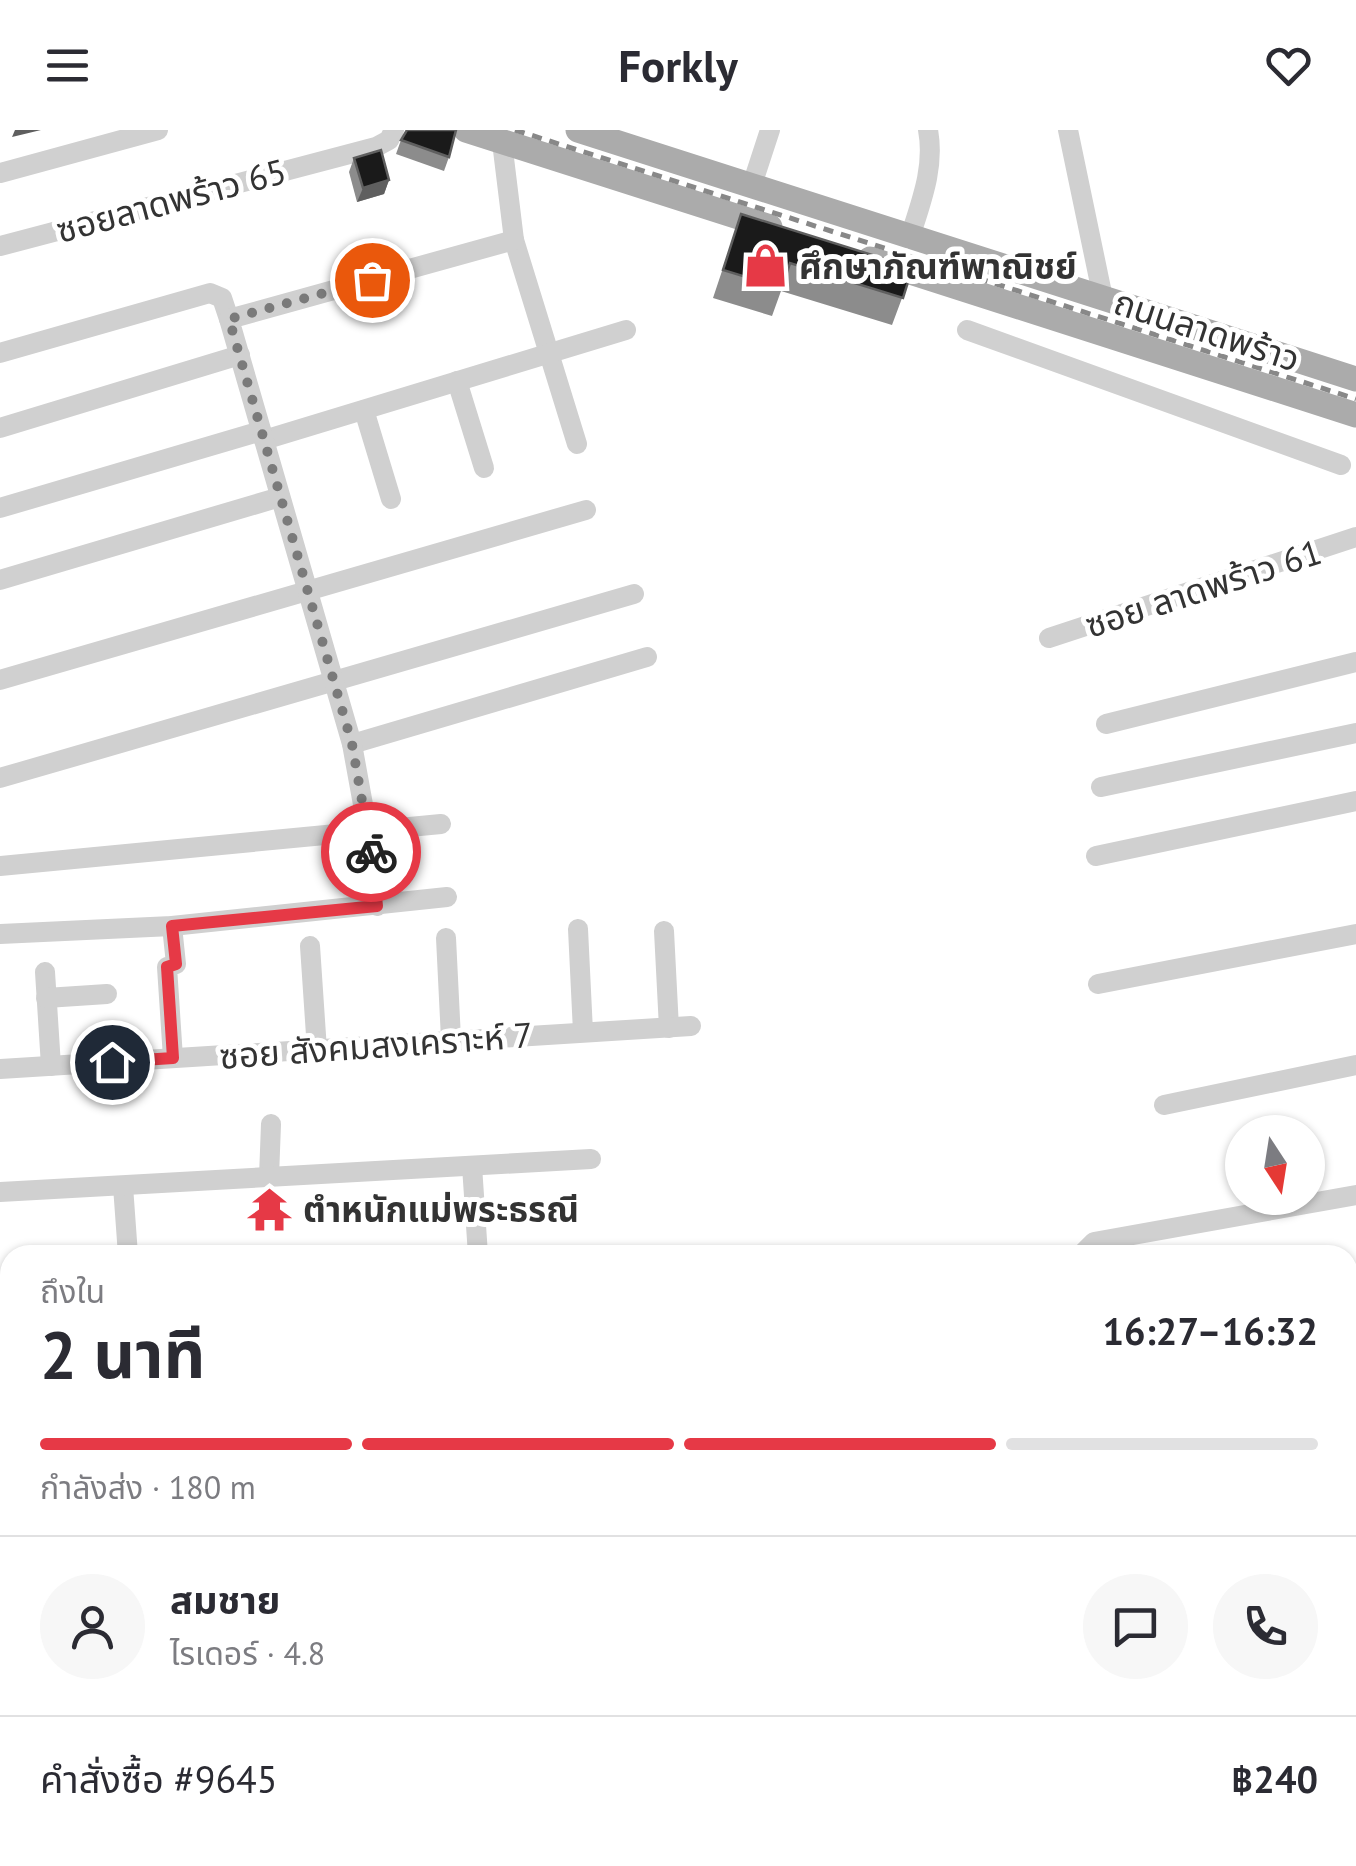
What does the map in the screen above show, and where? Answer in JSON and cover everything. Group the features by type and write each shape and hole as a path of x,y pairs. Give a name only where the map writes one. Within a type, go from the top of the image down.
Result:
{"main road":[{"path":"466,130 795,235"},
{"name":"ถนนลาดพร้าว","path":"578,130 611,135 752,186 1356,379"},
{"name":"ถนนลาดพร้าว","path":"850,252 1356,415"},
{"path":"1095,330 1103,298"}],"street":[{"path":"0,173 158,130"},
{"name":"ซอยลาดพร้าว 65","path":"0,246 376,147 388,140 394,130"},
{"path":"752,186 770,130"},
{"path":"910,236 928,177 928,130"},
{"path":"1068,130 1103,298"},
{"path":"502,142 514,240 577,444"},
{"path":"229,319 514,240"},
{"path":"0,354 210,293 222,298 352,744 377,906"},
{"path":"0,508 364,410 626,330"},
{"path":"967,330 1341,465"},
{"path":"0,428 240,355"},
{"path":"457,381 484,468"},
{"path":"364,410 391,499"},
{"path":"0,580 280,496"},
{"path":"0,680 306,588 586,510"},
{"name":"ซอย ลาดพร้าว 61","path":"1049,638 1356,537"},
{"path":"0,778 634,594"},
{"path":"352,744 647,658"},
{"path":"1106,724 1356,662"},
{"path":"1100,787 1356,733"},
{"path":"1096,856 1356,801"},
{"path":"0,866 441,824"},
{"path":"0,934 172,926 447,897"},
{"path":"172,926 176,964 167,967 173,1058"},
{"path":"578,929 583,1032"},
{"path":"664,931 669,1028"},
{"path":"1098,984 1356,934"},
{"path":"446,938 451,1040"},
{"path":"310,946 317,1050"},
{"path":"45,972 50,1066"},
{"path":"46,998 106,994"},
{"name":"ซอย สังคมสงเคราะห์ 7","path":"0,1070 692,1026"},
{"path":"1164,1105 1356,1065"},
{"path":"269,1177 270,1124"},
{"path":"0,1192 591,1159"},
{"path":"472,1166 477,1245"},
{"path":"123,1186 127,1245"},
{"path":"1091,1245 1356,1195"}],"building":[{"path":"407,130 456,130 449,157 401,140"},
{"path":"381,150 389,180 363,188 354,158"},
{"path":"741,214 901,264 897,278 908,282 903,298 790,263 782,288 723,270"}],"railway":[{"path":"515,130 1356,399"}],"way so far":[{"path":"371,852 352,744 229,319 372,280"}],"place":[{"name":"ศึกษาภัณฑ์พาณิชย์","path":"766,266"},
{"name":"ตำหนักแม่พระธรณี","path":"270,1209"}],"route":[{"path":"112,1062 173,1058 167,967 176,964 172,926 377,906 371,852"}]}
